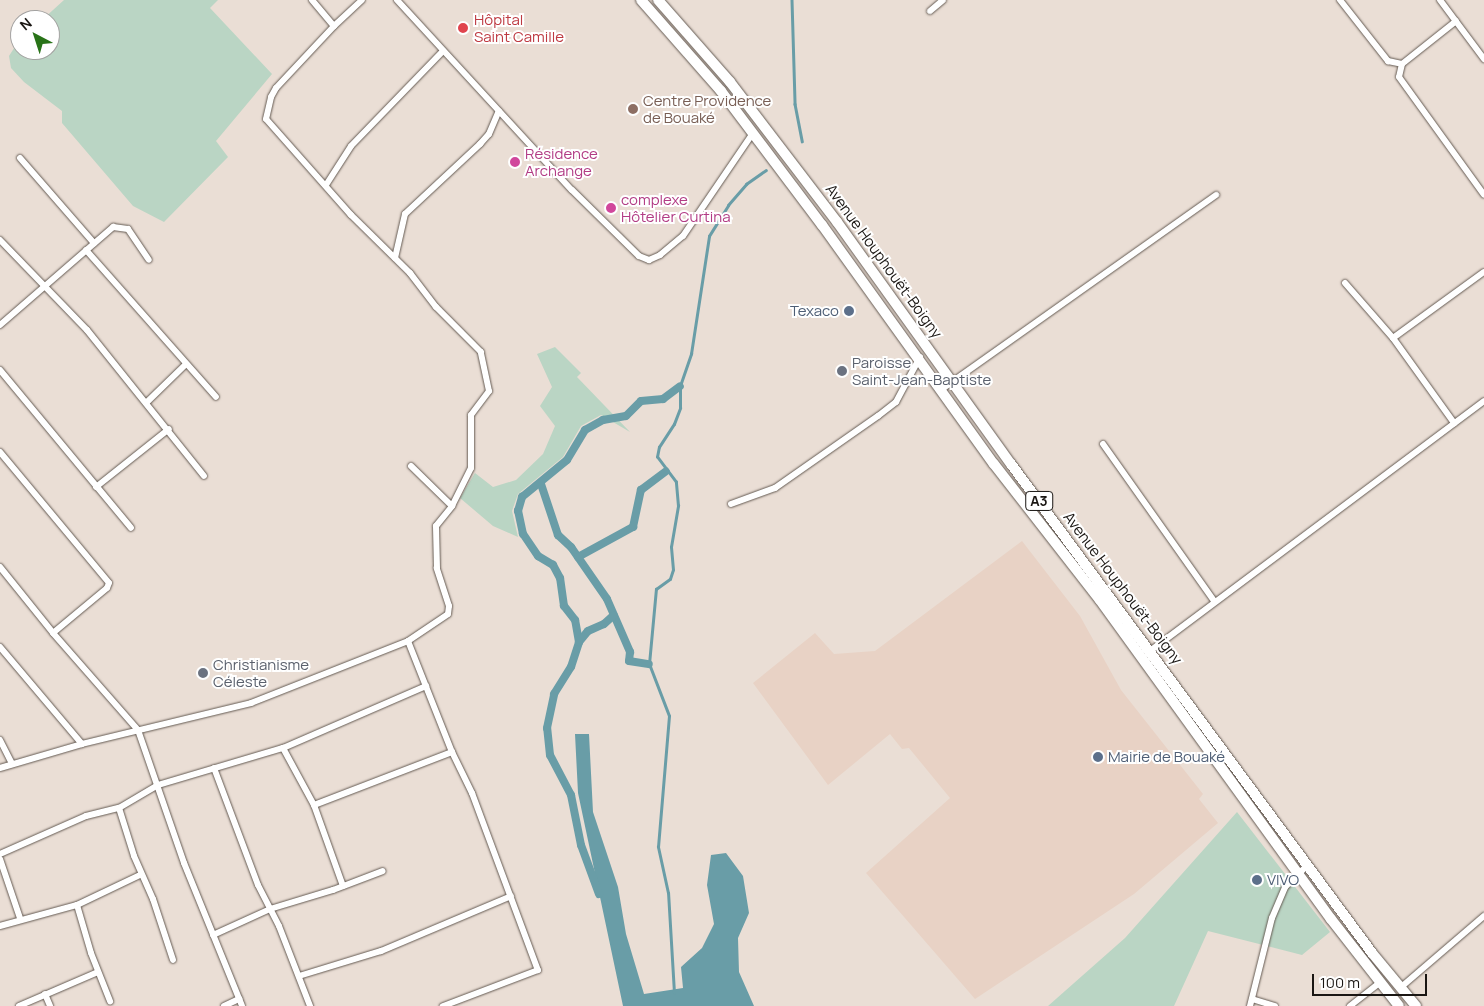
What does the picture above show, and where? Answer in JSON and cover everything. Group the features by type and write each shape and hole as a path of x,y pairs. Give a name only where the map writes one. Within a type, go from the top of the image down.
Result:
{"highway":[{"name":"Avenue Houphouët-Boigny","path":"641,0 686,50 752,133 920,357 994,464 1100,600 1379,983 1399,1006"},
{"name":"Avenue Houphouët-Boigny","path":"658,0 762,123 953,380 1011,464 1308,865 1400,988 1416,1006"}],"street":[{"path":"312,0 334,26"},
{"path":"0,768 82,744 252,703 408,641 444,618 449,610 436,568 436,526 452,506 471,468 471,415 486,396 489,384 477,345 436,307 427,292 351,215 326,185 275,132 266,119 271,97 276,88 334,26 362,0"},
{"path":"397,0 572,190 639,256 648,260 660,255 683,236 752,133"},
{"path":"930,11 943,0"},
{"path":"1340,0 1388,61 1402,64"},
{"path":"1440,0 1484,59"},
{"path":"1456,21 1402,64 1399,77 1484,195"},
{"path":"326,185 350,146 443,50"},
{"path":"395,258 405,214 480,144 489,134 499,111"},
{"path":"20,158 94,243"},
{"path":"942,389 1216,195"},
{"path":"0,325 106,232 121,226 131,232 149,260"},
{"path":"0,240 87,330 169,429 204,476"},
{"path":"86,250 185,365 216,397"},
{"path":"1393,338 1484,272"},
{"path":"1345,283 1393,338 1454,423"},
{"path":"731,504 775,488 878,416 896,402 920,357"},
{"path":"146,403 185,365"},
{"path":"0,370 131,528"},
{"path":"1150,651 1214,601 1484,401"},
{"path":"96,487 169,429"},
{"path":"1103,444 1214,601"},
{"path":"0,452 108,583 107,588 53,633"},
{"path":"411,466 452,506"},
{"path":"0,567 53,633 138,730 184,864 242,1006"},
{"path":"408,641 452,752 472,792 538,970 443,1006"},
{"path":"0,647 82,744"},
{"path":"0,854 86,816 119,808 158,785 283,748 426,686"},
{"path":"0,740 12,764"},
{"path":"283,748 314,805 342,886"},
{"path":"314,805 452,752"},
{"path":"214,768 310,1006"},
{"path":"119,808 140,875 153,899 173,960"},
{"path":"0,859 20,918"},
{"path":"1275,1006 1251,1003 1272,918 1285,887 1308,865"},
{"path":"213,935 270,909 383,871"},
{"path":"0,926 20,918 77,905 140,875"},
{"path":"299,976 381,951 510,896"},
{"path":"77,905 98,972 110,1001"},
{"path":"1400,988 1484,916"},
{"path":"19,1006 98,972"},
{"path":"1350,1006 1379,983"},
{"path":"46,994 50,1006"},
{"path":"224,1006 239,999"}],"shaded area":[{"path":"1022,541 1080,616 1121,690 1203,794 1199,799 1218,823 1134,894 975,999 866,873 950,798 909,748 902,749 890,734 828,785 753,683 815,633 834,654 875,651"}],"green space":[{"path":"64,0 218,0 210,8 272,74 216,141 228,157 164,222 133,206 62,123 62,111 24,82 11,68 9,56 10,54 10,60 60,60 60,10 53,10"},
{"path":"555,347 581,373 577,377 630,432 601,415 581,426 563,457 518,494 512,511 518,537 493,526 460,498 475,473 493,487 516,480 543,454 555,426 540,406 552,387 537,354"},
{"path":"1237,812 1330,932 1302,955 1208,931 1174,1006 1048,1006 1125,938"}],"water":[{"path":"575,734 589,734 593,812 618,887 626,934 644,994 683,988 681,967 702,948 714,924 707,885 711,855 726,853 743,876 749,913 738,938 739,972 754,1006 623,1006 578,793"}],"waterway":[{"path":"792,0 795,104 802,141"},
{"path":"674,993 668,893 658,847 669,716 649,664 656,589 670,579 673,570 671,547 678,506 676,482 657,457 659,447 674,424 680,408 680,386 691,354 709,236 728,205 746,184 766,170"},
{"path":"579,642 575,620 564,606 560,578 553,565 538,556 523,534 518,511 522,497 567,460 585,430 603,420 626,416 641,401 663,399 680,386"},
{"path":"578,557 633,527 641,490 666,471"},
{"path":"541,484 558,535 571,547 607,599 630,652 629,661 649,664"},
{"path":"599,894 581,845 571,795 550,755 547,728 554,694 571,667 579,642 588,631 604,624 614,615"}],"place":[{"name":"Hôpital Saint Camille","path":"463,28"},
{"name":"Centre Providence de Bouaké","path":"633,109"},
{"name":"Résidence Archange","path":"515,162"},
{"name":"complexe Hôtelier Curtina","path":"611,208"},
{"name":"Texaco","path":"849,311"},
{"name":"Paroisse Saint-Jean-Baptiste","path":"842,371"},
{"name":"Christianisme Céleste","path":"203,673"},
{"name":"Mairie de Bouaké","path":"1098,757"},
{"name":"VIVO","path":"1257,880"}]}
